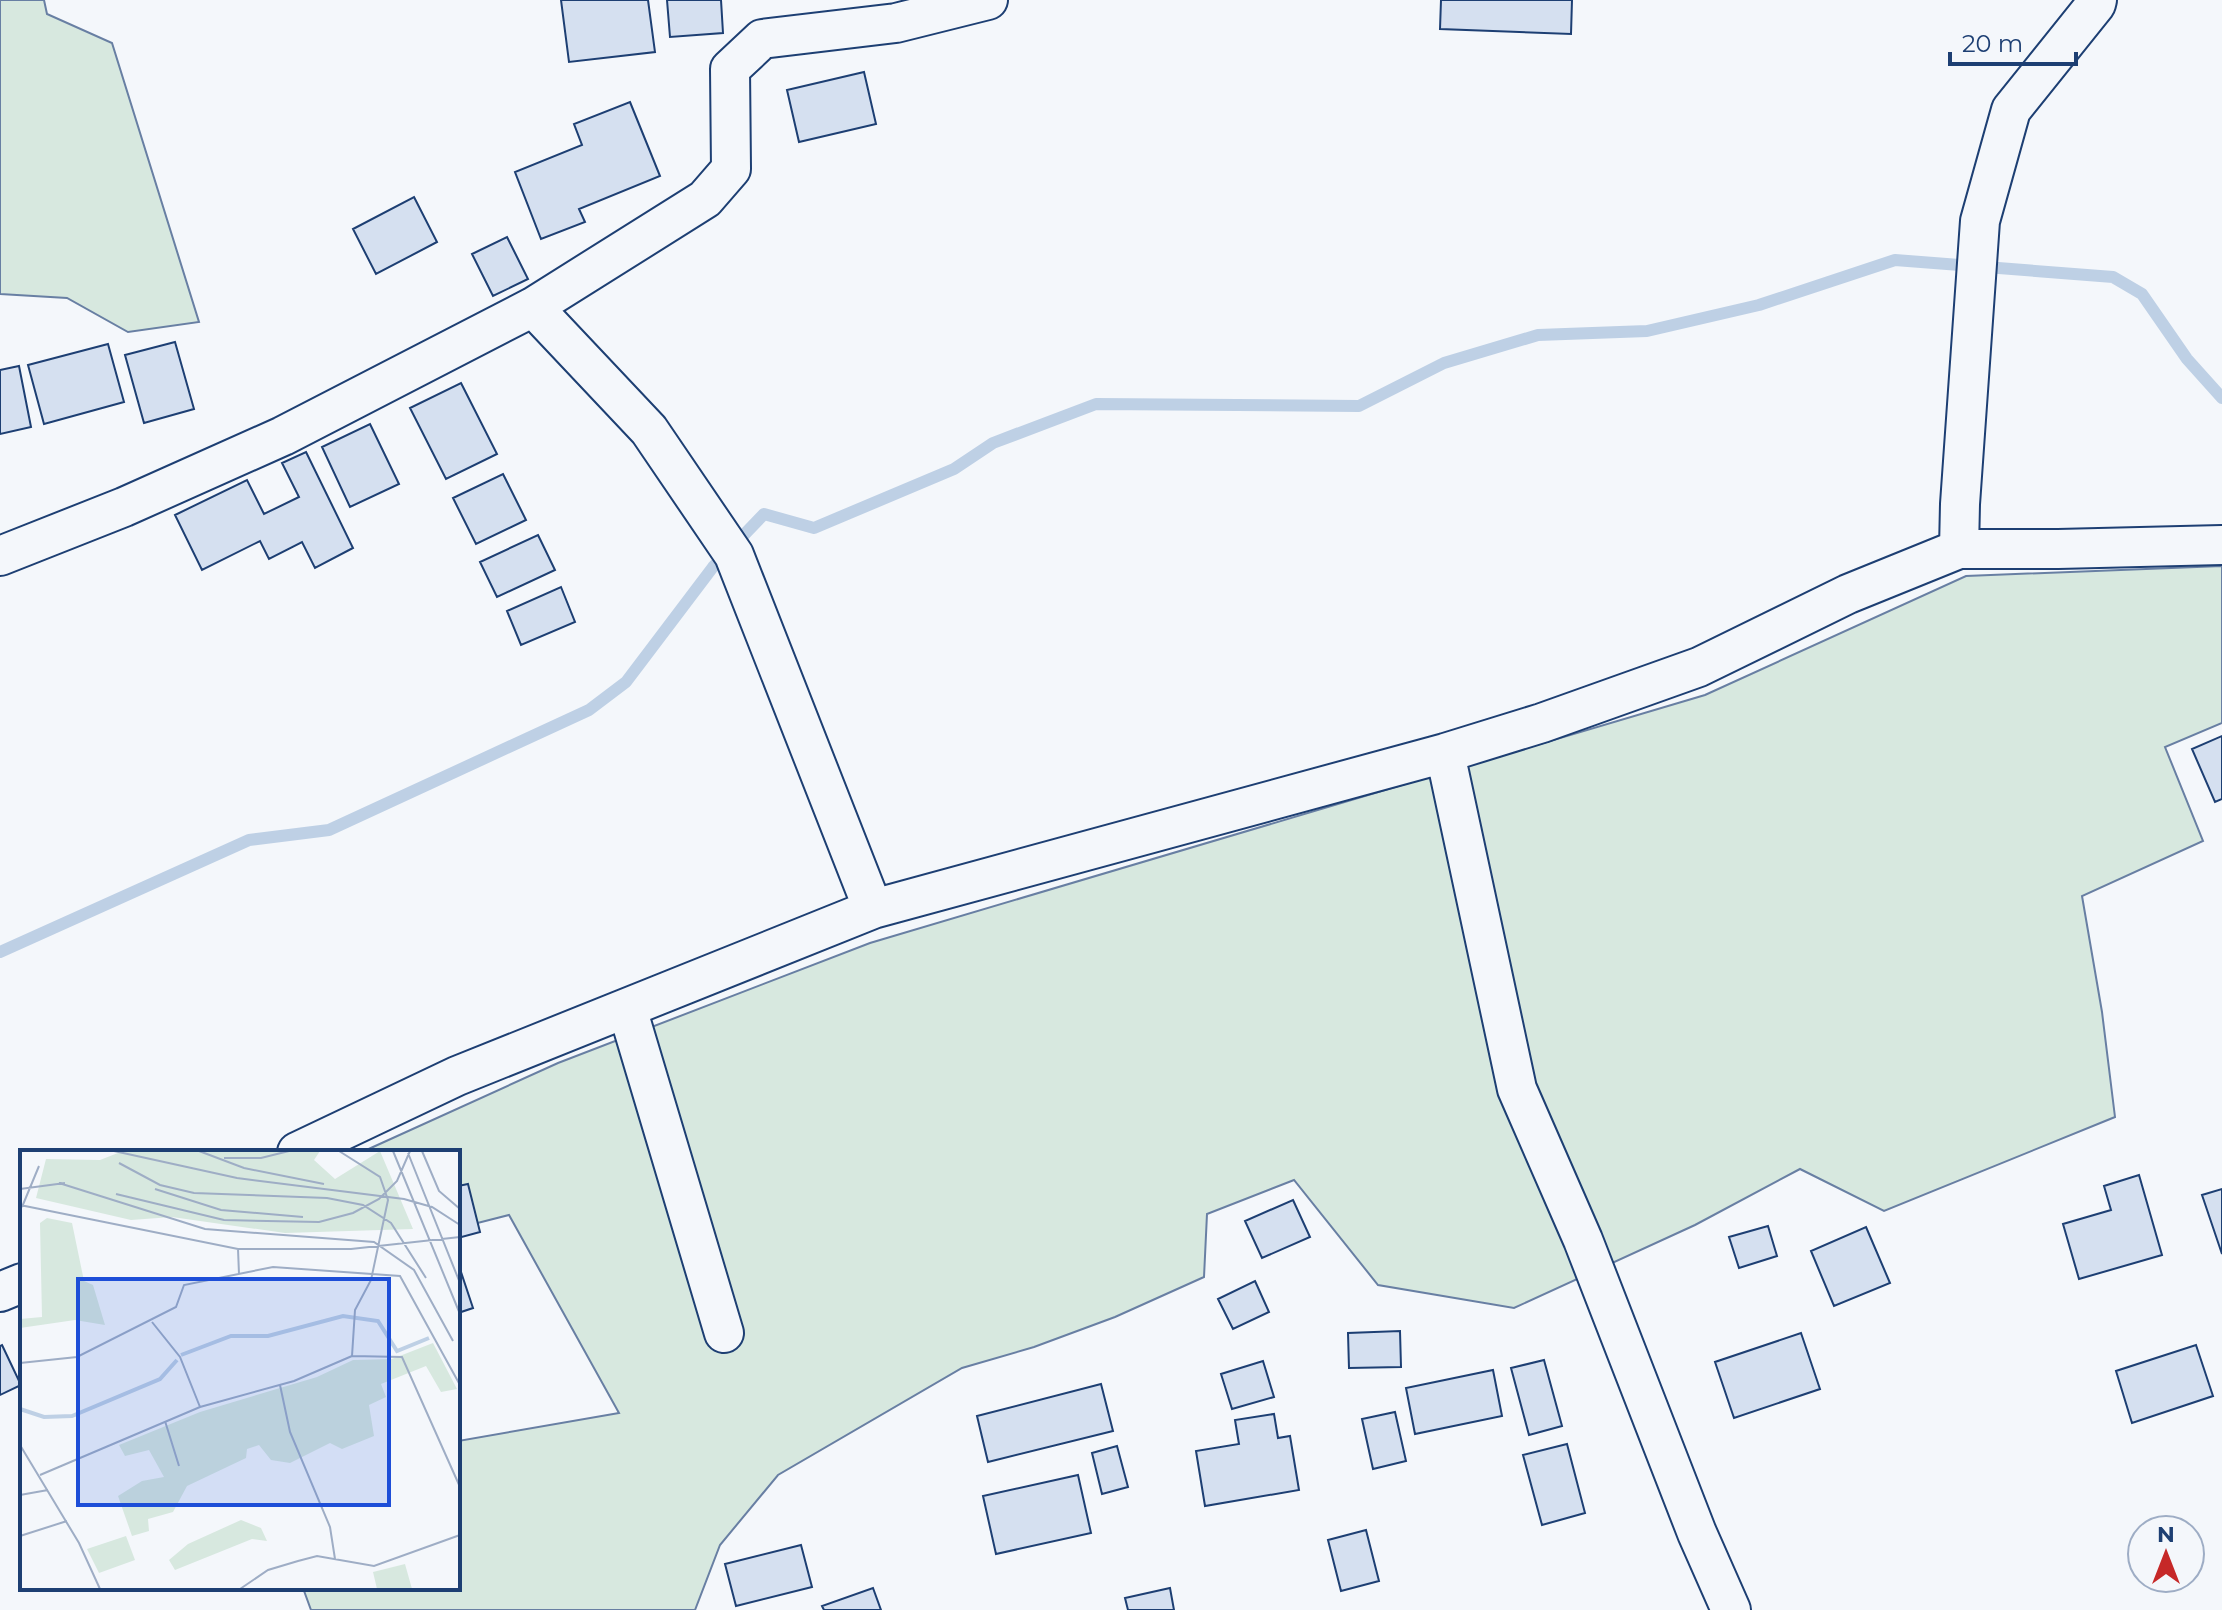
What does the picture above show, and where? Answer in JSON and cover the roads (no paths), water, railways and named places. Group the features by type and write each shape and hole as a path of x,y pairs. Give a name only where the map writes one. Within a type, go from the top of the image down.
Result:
{"street":[{"path":"0,556 124,507 283,436 533,307 705,199 731,169 730,69 762,39 896,23 988,0"},
{"path":"1959,549 1980,221 2011,110 2097,0"},
{"path":"533,307 649,430 734,555 873,909"},
{"path":"301,1150 457,1076 873,909 1445,753 1542,723 1699,667 1848,594 1959,549 2222,545"},
{"path":"1445,753 1517,1089 1583,1240 1697,1533 1731,1610"},
{"path":"627,1008 724,1333"},
{"path":"0,1292 20,1284"}],"waterway":[{"path":"0,952 249,840 329,830 589,710 626,682 713,567 764,514 814,528 954,469 993,443 1096,404 1359,406 1444,363 1538,335 1647,331 1759,305 1895,260 2113,277 2142,294 2187,359 2222,398"}]}
